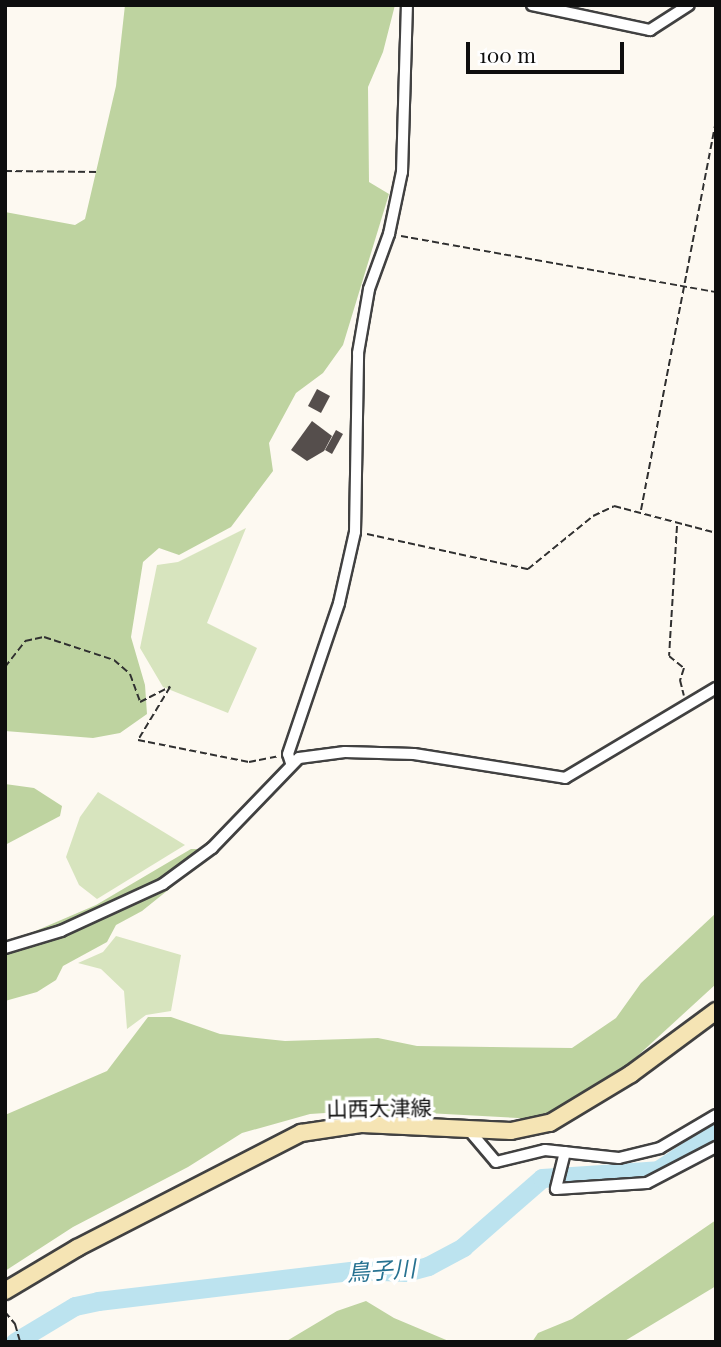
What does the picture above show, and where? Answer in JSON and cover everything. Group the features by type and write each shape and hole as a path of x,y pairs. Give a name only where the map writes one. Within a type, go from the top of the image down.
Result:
{"main road":[{"name":"山西大津線","path":"5,1291 77,1248 302,1133 362,1124 528,1130 574,1112 716,1011"}],"street":[{"path":"5,948 61,931 163,884 221,840 290,759 339,603 355,532 358,353 369,289 389,234 402,172 407,5"},
{"path":"532,5 650,30 689,5"},
{"path":"290,759 345,752 414,754 565,778 716,688"},
{"path":"468,1129 496,1162 545,1150 619,1158 650,1151 716,1115"},
{"path":"564,1154 556,1189 647,1183 716,1147"}],"path":[{"path":"641,510 716,119"},
{"path":"5,171 99,172"},
{"path":"389,234 716,292"},
{"path":"355,532 528,569 614,506 641,510 677,525 716,533"},
{"path":"677,525 669,656 684,668 681,692 689,705"},
{"path":"5,667 25,641 44,637 114,660 130,674 140,702 170,687 138,740 249,762 290,759"},
{"path":"5,1312 15,1324 20,1342"}],"green space":[{"path":"125,5 395,5 383,52 368,87 369,182 389,194 343,345 323,373 296,393 269,443 273,471 231,527 179,555 159,548 143,562 131,637 145,685 147,714 120,733 93,738 5,731 5,212 75,225 85,219 116,86"},
{"path":"246,528 207,623 257,648 228,713 163,687 140,648 157,565 178,562"},
{"path":"5,784 34,788 62,806 60,816 5,845"},
{"path":"98,792 185,845 97,899 79,885 66,857 80,817"},
{"path":"191,849 201,849 203,862 142,911 116,925 107,942 63,966 56,980 37,992 5,1001 5,944 96,905"},
{"path":"716,913 716,984 609,1082 567,1110 538,1119 371,1110 310,1114 242,1133 188,1167 73,1227 5,1271 5,1115 107,1071 148,1017 171,1017 220,1034 285,1041 378,1038 417,1046 572,1048 616,1018 641,983"},
{"path":"116,936 181,955 171,1011 146,1015 127,1029 124,991 101,969 78,963 103,952"},
{"path":"716,1220 716,1286 623,1342 532,1342 538,1333 572,1319"},
{"path":"366,1301 394,1318 451,1342 285,1342 337,1311"}],"building":[{"path":"317,389 330,396 321,413 308,406"},
{"path":"312,421 332,436 324,451 307,461 291,450"},
{"path":"336,430 343,434 332,454 325,450"}],"waterway":[{"name":"鳥子川","path":"15,1342 75,1306 98,1301 358,1270 406,1272 428,1266 463,1247 542,1178 658,1170 716,1132"}]}
